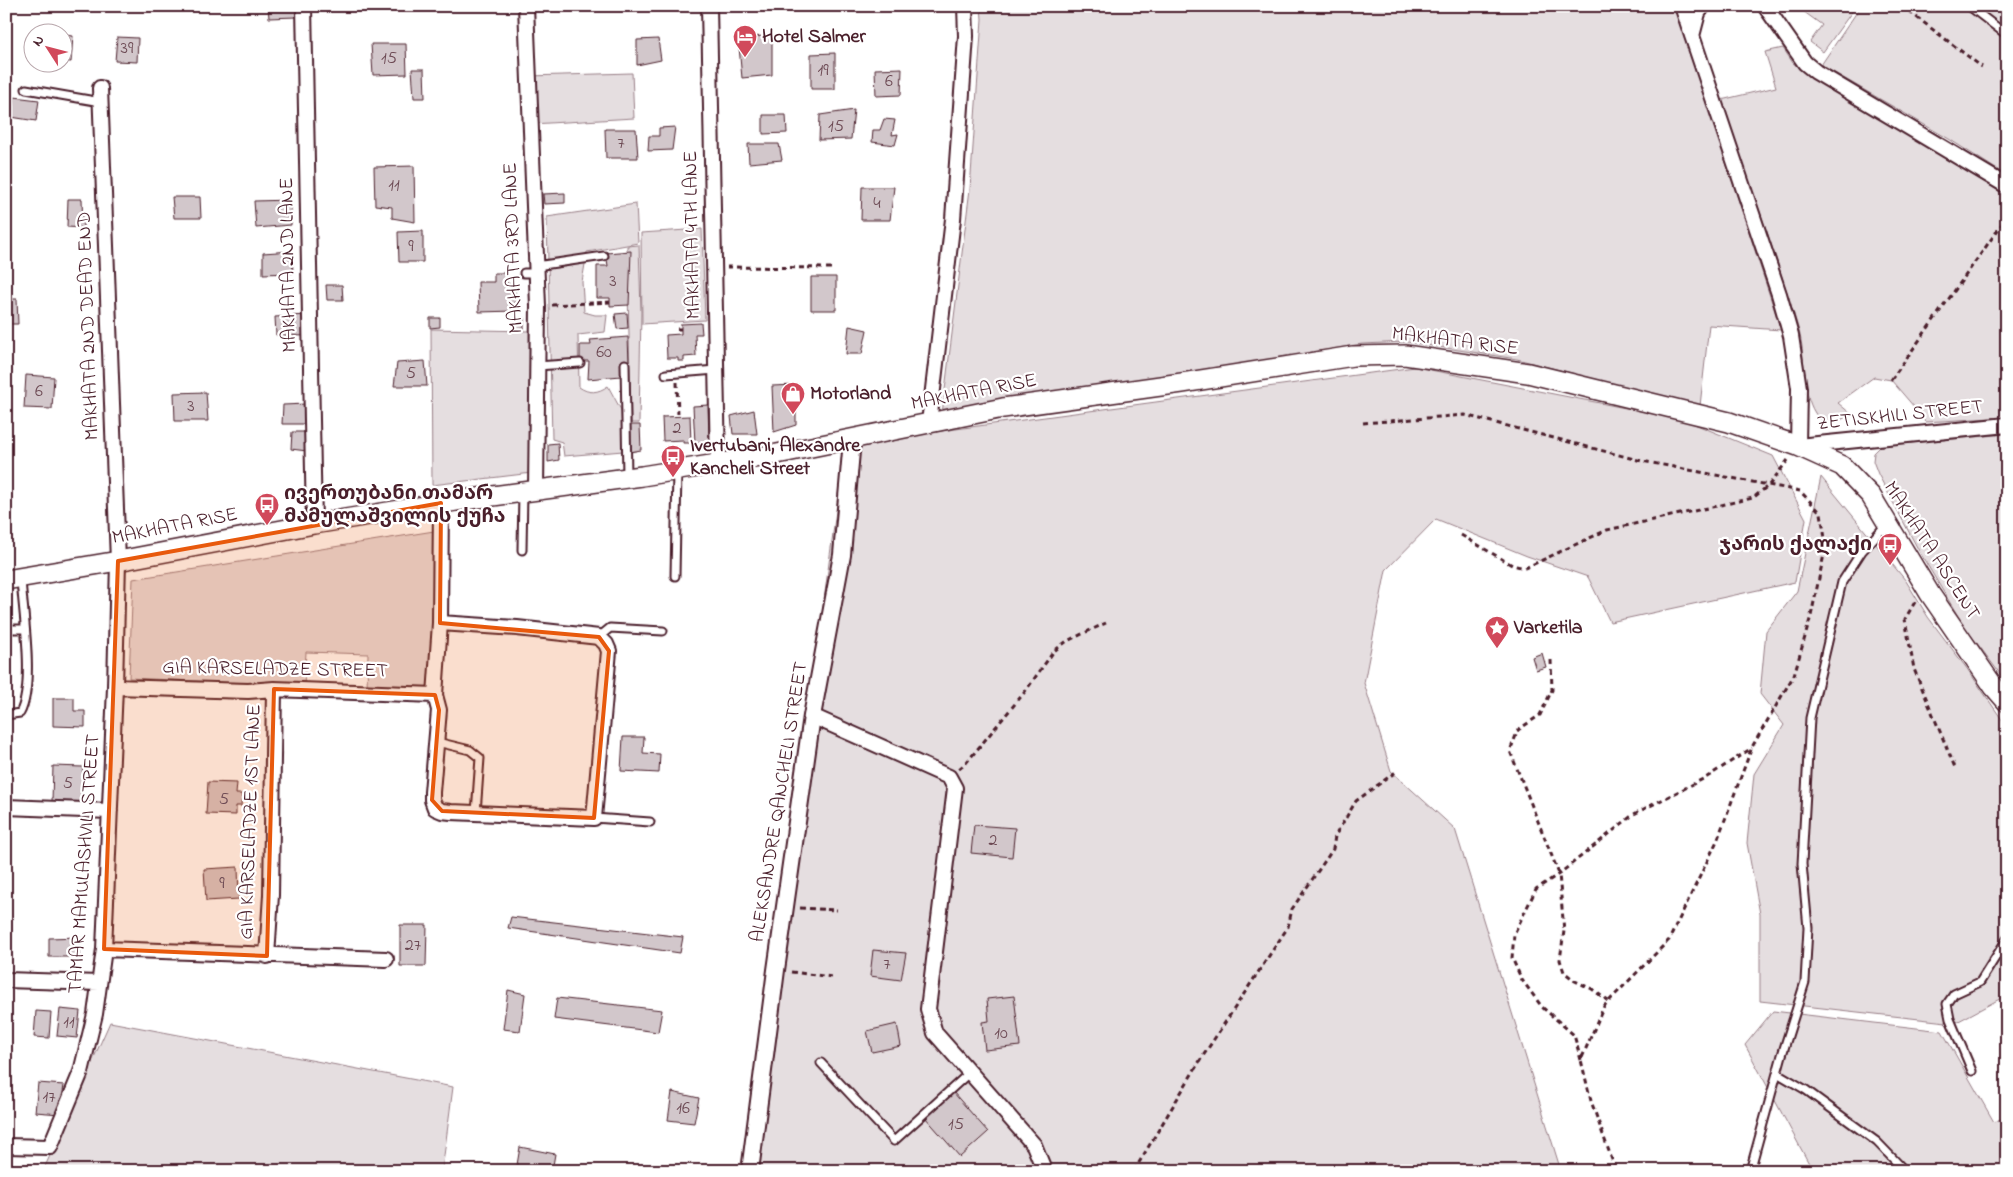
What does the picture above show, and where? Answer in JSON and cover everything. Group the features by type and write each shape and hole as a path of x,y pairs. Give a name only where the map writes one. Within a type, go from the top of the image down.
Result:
{"main road":[{"name":"MAKHATA RISE","path":"13,578 441,503 718,464 852,440 1003,408 1182,383 1353,356 1404,355 1528,373 1729,422 1798,446"},
{"name":"MAKHATA ASCENT","path":"1798,446 1842,466 1871,496 1924,586 1994,687 2007,702"}],"street":[{"name":"MAKHATA 2ND LANE","path":"304,6 314,524"},
{"name":"MAKHATA 3RD LANE","path":"526,6 532,270 538,306 537,366 529,491"},
{"name":"MAKHATA 4TH LANE","path":"709,6 718,464"},
{"path":"930,423 952,219 966,36 965,6"},
{"path":"1682,6 1779,294 1791,336 1798,388 1798,446"},
{"path":"1692,37 1698,13 1703,6"},
{"path":"1765,6 1805,63 1816,72 2007,186"},
{"name":"MAKHATA 2ND DEAD END","path":"100,95 118,561"},
{"name":"ZETISKHILI STREET","path":"1798,446 2007,425"},
{"name":"ALEKSANDRE QANCHELI STREET","path":"750,1171 784,907 812,716 842,555 852,440"},
{"path":"440,623 517,628 599,637 606,644 609,651 594,818 442,811 435,808 432,800 439,710 434,695 440,623 441,503"},
{"name":"TAMAR MAMULASHVILI STREET","path":"6,1146 50,1147 82,1072 95,1014 104,949 115,687 118,561"},
{"name":"GIA KARSELADZE STREET","path":"115,687 248,692 274,689 434,695"},
{"name":"GIA KARSELADZE 1ST LANE","path":"267,956 271,895 274,689"},
{"path":"812,716 949,777 954,788 928,1009 936,1034 969,1074 1034,1145 1043,1167 1042,1171"},
{"path":"6,807 110,811"},
{"path":"104,949 386,959"},
{"path":"6,980 99,983"}],"lane":[{"path":"1969,6 2007,35"},
{"path":"26,89 100,95"},
{"path":"532,270 604,256"},
{"path":"537,366 580,363"},
{"path":"625,364 627,478"},
{"path":"666,374 716,370"},
{"path":"675,576 678,470"},
{"path":"522,550 529,491"},
{"path":"1750,1171 1805,982 1808,928 1802,864 1810,718 1842,582 1862,551 1888,523"},
{"path":"6,715 20,713 24,705 27,672 24,629 13,578"},
{"path":"599,637 610,628 663,631"},
{"path":"6,630 24,629"},
{"path":"436,742 470,750 480,758 476,813"},
{"path":"594,818 650,822"},
{"path":"1972,1071 1950,1019 1947,1004 1954,994 1980,982 2007,939"},
{"path":"821,1063 894,1142 969,1074"},
{"path":"1777,1073 1806,1090 1877,1142 1905,1171"}],"path":[{"path":"1902,6 1982,67"},
{"path":"1891,380 2007,217"},
{"path":"713,266 831,268"},
{"path":"538,306 610,302"},
{"path":"676,373 678,416"},
{"path":"1363,424 1465,415 1642,461 1800,491 1821,513 1826,545 1811,616 1794,676 1752,747 1717,841 1669,940 1604,1006 1581,1060"},
{"path":"1461,535 1512,565 1525,568 1607,530 1753,498 1769,485 1798,446"},
{"path":"1924,586 1905,619 1914,669 1956,770"},
{"path":"949,777 966,763 1018,700 1054,650 1067,641 1106,623"},
{"path":"1551,660 1552,690 1540,715 1518,730 1510,752 1558,874 1564,931 1560,960 1564,972 1608,1001"},
{"path":"1616,1171 1591,1101 1574,1036 1542,1007 1522,980 1512,958 1514,934 1536,889 1634,814 1707,777 1752,747"},
{"path":"1134,1171 1201,1059 1288,927 1292,909 1334,849 1335,836 1356,802 1397,771"},
{"path":"784,907 837,910"},
{"path":"776,970 832,977"}],"highlighted area":[{"path":"441,503 440,623 599,637 609,651 594,818 442,811 432,800 439,710 435,695 274,689 267,956 104,949 118,561"}],"shaded area":[{"path":"981,6 1675,6 1781,330 1709,325 1700,406 1517,359 1407,342 1362,344 942,414 970,189 982,19"},
{"path":"1796,6 1856,6 1823,52 1810,42 1822,25"},
{"path":"1861,6 2007,6 2007,176 1949,139 1821,65"},
{"path":"1783,48 1793,63 1807,74 2007,196 2007,417 1925,422 1891,380 1874,377 1838,403 1851,414 1837,421 1827,422 1819,418 1815,413 1806,384 1799,331 1721,100 1776,87 1765,52"},
{"path":"632,73 634,118 532,124 529,76"},
{"path":"636,204 638,243 587,252 582,282 584,312 595,315 607,315 605,332 578,335 579,387 586,391 594,392 608,386 621,410 623,451 564,456 562,442 552,439 547,217"},
{"path":"702,229 705,320 642,324 641,233"},
{"path":"639,245 641,312 639,423 631,423 627,246"},
{"path":"431,329 529,331 532,473 432,485"},
{"path":"1415,367 1682,419 1773,456 1806,519 1795,582 1610,622 1588,577 1527,556 1436,519 1386,570 1364,683 1391,771 1455,829 1561,1171 747,1171 845,444"},
{"path":"2007,434 2007,683 1964,626 1919,551 1873,461 1874,453 1881,446"},
{"path":"1821,477 1906,581 1928,617 1968,670 2007,727 2007,995 1955,1023 1760,1001 1760,914 1747,843 1754,774 1784,725 1760,694 1766,631 1797,591"},
{"path":"434,531 438,547 430,687 367,688 368,654 306,652 304,686 129,678 133,579"},
{"path":"1773,1011 1942,1031 1994,1122 2007,1116 2007,1171 1813,1171 1745,1045"},
{"path":"110,1022 453,1087 442,1171 43,1171"}],"building":[{"path":"268,6 296,6 296,17 269,18"},
{"path":"772,36 772,75 742,78 738,37"},
{"path":"117,37 138,38 137,62 115,61"},
{"path":"658,39 661,60 637,65 637,40"},
{"path":"371,44 406,44 407,74 373,75"},
{"path":"835,53 835,89 811,89 811,54"},
{"path":"902,68 901,95 876,96 875,69"},
{"path":"412,69 424,69 425,98 414,98"},
{"path":"14,97 39,100 36,121 11,117"},
{"path":"854,110 851,139 819,140 820,115"},
{"path":"763,115 786,115 787,133 763,134"},
{"path":"884,119 895,120 892,135 898,134 895,145 872,142 873,130 880,130"},
{"path":"675,127 672,150 648,151 649,136 659,136 659,128"},
{"path":"605,129 636,129 638,158 606,158"},
{"path":"748,144 779,144 782,160 749,163"},
{"path":"414,166 415,222 392,218 392,207 375,205 374,167"},
{"path":"862,187 894,187 890,220 861,220"},
{"path":"565,193 565,203 544,204 543,194"},
{"path":"172,197 200,197 201,218 174,218"},
{"path":"68,199 82,199 83,228 67,227"},
{"path":"291,200 291,225 256,228 254,201"},
{"path":"423,231 423,262 399,262 398,232"},
{"path":"292,251 293,273 263,274 263,253"},
{"path":"631,251 629,305 610,306 610,298 597,298 597,266 608,266 606,253"},
{"path":"494,273 507,273 507,284 515,284 515,311 479,312 478,282 494,282"},
{"path":"811,277 836,277 836,310 811,310"},
{"path":"326,285 342,285 343,300 327,300"},
{"path":"6,299 17,299 18,324 6,324"},
{"path":"627,313 628,328 617,329 615,314"},
{"path":"306,315 305,336 276,335 275,317"},
{"path":"430,318 440,318 440,327 430,328"},
{"path":"514,318 524,318 524,329 513,329"},
{"path":"701,323 702,334 695,334 696,356 684,357 684,361 678,361 678,358 667,358 666,335 681,334 681,324"},
{"path":"849,326 867,330 862,354 846,354"},
{"path":"628,337 629,364 622,364 621,376 588,379 589,361 580,361 580,345 591,345 590,340"},
{"path":"425,361 427,386 394,386 397,363"},
{"path":"26,375 54,377 52,409 24,408"},
{"path":"796,385 796,425 774,432 772,386"},
{"path":"206,392 208,421 175,421 174,393"},
{"path":"306,404 307,424 282,424 283,405"},
{"path":"708,405 709,441 695,443 693,406"},
{"path":"754,410 757,434 733,434 731,416"},
{"path":"690,416 691,443 683,443 683,440 663,441 662,417"},
{"path":"629,425 640,425 641,450 630,452"},
{"path":"292,432 308,432 307,451 291,449"},
{"path":"558,443 559,460 548,462 548,444"},
{"path":"1542,653 1546,667 1536,670 1532,657"},
{"path":"53,698 74,698 74,711 85,711 85,727 53,726"},
{"path":"623,737 644,737 643,753 660,754 659,773 621,771"},
{"path":"6,760 12,760 12,776 6,776"},
{"path":"53,766 83,767 82,802 52,801"},
{"path":"208,782 237,783 236,794 242,794 241,806 236,806 236,815 206,814"},
{"path":"974,825 1015,828 1012,857 971,853"},
{"path":"238,867 239,899 206,901 204,869"},
{"path":"511,917 683,937 680,953 508,928"},
{"path":"400,925 427,925 426,966 400,966"},
{"path":"80,937 80,957 49,957 49,938"},
{"path":"873,950 906,953 901,980 870,976"},
{"path":"508,990 525,994 520,1031 503,1029"},
{"path":"1014,996 1020,1046 985,1050 982,1022 989,1021 987,999"},
{"path":"557,998 662,1010 658,1032 554,1019"},
{"path":"60,1009 80,1011 77,1038 57,1036"},
{"path":"36,1011 51,1012 49,1038 34,1037"},
{"path":"897,1024 901,1046 872,1052 867,1031"},
{"path":"38,1083 64,1085 60,1114 35,1112"},
{"path":"672,1092 699,1098 694,1123 668,1120"},
{"path":"953,1092 988,1132 960,1157 925,1117"},
{"path":"520,1147 555,1154 552,1171 516,1171"}],"place":[{"name":"Hotel Salmer","path":"745,58"},
{"name":"Motorland","path":"793,415"},
{"name":"Ivertubani, Alexandre Kancheli Street","path":"673,478"},
{"name":"ივერთუბანი თამარ მამულაშვილის ქუჩა","path":"267,526"},
{"name":"ჯარის ქალაქი","path":"1890,566"},
{"name":"Varketila","path":"1497,649"}]}
